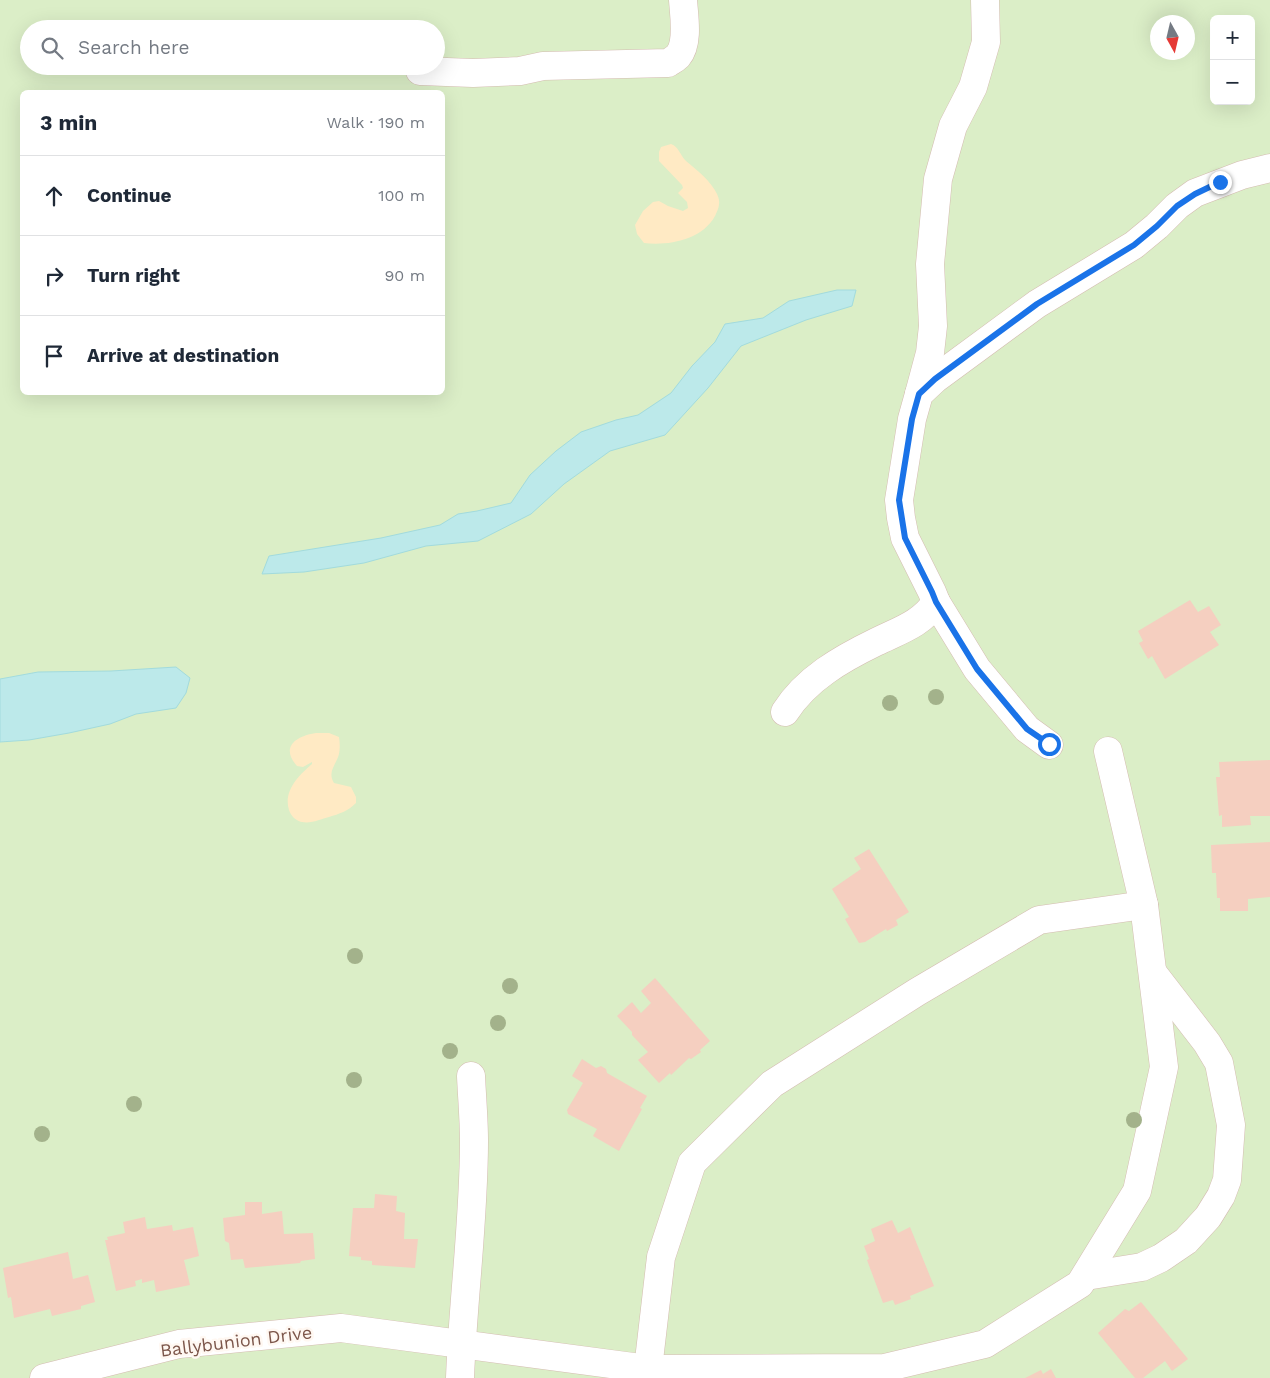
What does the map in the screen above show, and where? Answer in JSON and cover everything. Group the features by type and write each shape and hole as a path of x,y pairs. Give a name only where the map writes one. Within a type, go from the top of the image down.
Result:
{"street":[{"path":"445,72 473,73 520,70 543,66 668,63 677,58 683,49 683,0"},
{"path":"985,0 986,42 973,87 953,126 938,180 930,264 933,326 930,353 912,419 899,500 905,538 936,602 977,669 1027,729 1049,744"},
{"path":"919,394 935,379 1037,304 1134,245 1177,206 1195,194 1242,175 1270,168"},
{"path":"785,712 795,697 825,671 875,642 908,627 929,612 936,602"},
{"path":"1086,1276 1137,1191 1164,1067 1144,905 1108,751"},
{"path":"648,1369 661,1257 692,1163 772,1084 917,992 1039,920 1144,905"},
{"path":"1086,1276 1142,1267 1161,1258 1186,1241 1208,1217 1221,1196 1227,1180 1231,1125 1219,1063 1207,1043 1152,971"},
{"path":"460,1378 473,1157 471,1076"},
{"name":"Ballybunion Drive","path":"44,1378 179,1344 341,1328 648,1369 788,1373 884,1368 985,1344 1080,1284 1086,1276"},
{"path":"526,1353 543,1378"}],"green space":[{"path":"0,0 1270,0 1270,1378 0,1378"}],"sand":[{"path":"671,144 676,147 686,161 714,189 718,197 718,208 709,224 693,236 674,242 644,243 637,234 635,225 643,211 653,202 659,201 683,211 688,208 687,202 678,193 683,188 682,185 659,161 661,147"},
{"path":"316,733 329,733 339,737 338,758 331,775 332,779 334,783 351,787 356,797 356,803 336,815 312,822 302,822 292,816 288,796 293,784 312,762 303,767 297,766 292,759 290,748 302,737"}],"water":[{"path":"837,290 856,290 852,306 806,320 741,346 708,388 665,435 610,451 564,484 531,514 478,541 426,546 364,563 304,572 262,574 269,556 381,538 440,525 458,514 511,503 530,475 556,451 581,432 638,415 671,393 692,366 715,342 725,324 763,318 789,301"},
{"path":"176,667 190,678 186,693 176,708 136,714 110,724 69,733 29,740 0,742 0,679 38,672 111,671"}],"building":[{"path":"1190,600 1198,612 1209,606 1221,625 1210,632 1219,645 1165,679 1152,656 1148,659 1139,643 1143,641 1138,631"},
{"path":"1270,760 1270,816 1250,816 1251,825 1222,827 1222,815 1219,816 1216,777 1220,777 1219,762"},
{"path":"1270,842 1270,897 1248,899 1248,911 1220,911 1220,898 1217,898 1216,873 1212,873 1211,845"},
{"path":"869,849 909,912 896,920 898,925 887,931 886,929 865,942 859,943 845,919 849,917 832,889 861,869 854,858"},
{"path":"655,978 710,1041 700,1050 701,1052 691,1059 689,1058 671,1075 670,1073 659,1083 638,1060 648,1052 617,1016 632,1002 641,1013 651,1003 641,991"},
{"path":"582,1059 596,1068 601,1066 606,1069 607,1073 647,1096 619,1151 593,1136 597,1129 568,1114 567,1110 583,1083 572,1076"},
{"path":"375,1194 397,1196 396,1211 405,1213 404,1239 418,1239 415,1268 372,1265 372,1261 361,1260 361,1257 349,1256 353,1208 374,1208"},
{"path":"245,1202 262,1202 262,1214 282,1211 284,1234 313,1233 315,1259 301,1261 300,1263 245,1268 243,1259 231,1260 229,1243 225,1241 223,1218 245,1215"},
{"path":"145,1217 147,1229 172,1225 173,1231 193,1227 199,1256 184,1260 190,1285 156,1292 154,1280 142,1283 142,1279 135,1281 136,1286 116,1291 105,1240 108,1240 107,1237 125,1233 123,1222"},
{"path":"892,1220 898,1233 910,1227 934,1286 910,1296 911,1299 895,1305 893,1300 883,1303 867,1260 869,1259 864,1246 875,1241 871,1229"},
{"path":"68,1252 73,1279 88,1275 95,1302 81,1306 81,1309 52,1316 50,1309 14,1318 11,1297 8,1298 3,1268"},
{"path":"1141,1302 1188,1359 1172,1371 1165,1361 1143,1378 1135,1378 1098,1333 1125,1309 1129,1311"},
{"path":"1051,1369 1056,1378 1025,1378 1041,1370 1043,1374"}],"route":[{"path":"1049,744 1027,729 977,669 936,602 905,538 899,500 912,419 919,394 935,379 1037,304 1134,245 1177,206 1195,194 1220,182"}]}
